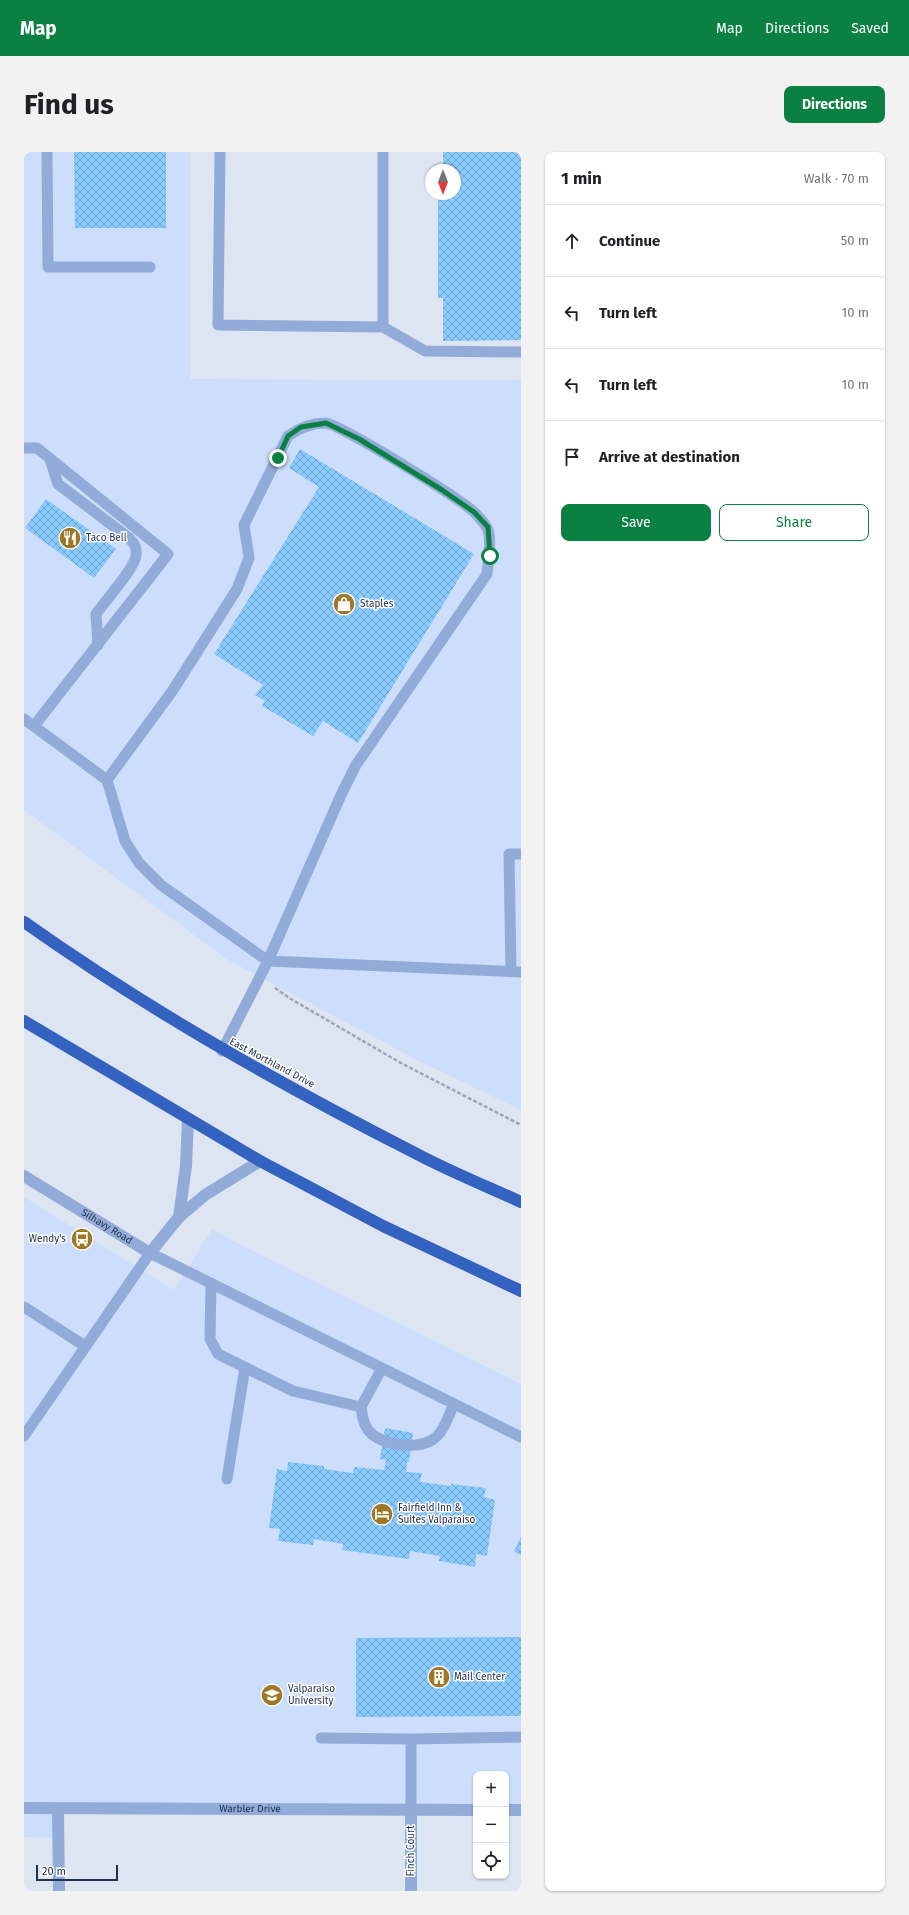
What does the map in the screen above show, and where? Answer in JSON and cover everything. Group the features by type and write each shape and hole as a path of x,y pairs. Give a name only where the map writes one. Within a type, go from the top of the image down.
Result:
{"highway":[{"name":"East Morthland Drive","path":"24,922 54,943 222,1051 418,1155 521,1202"},
{"path":"24,1021 260,1161 383,1226 521,1291"}],"street":[{"path":"179,1216 186,1166 188,1119"},
{"path":"150,1253 179,1216 204,1195 260,1161"},
{"name":"Silhavy Road","path":"24,1176 150,1253"},
{"name":"Warbler Drive","path":"24,1808 473,1810"},
{"path":"58,1808 59,1891"},
{"name":"Finch Court","path":"411,1810 411,1891"},
{"path":"509,1810 521,1810"}],"lane":[{"path":"48,152 48,267 150,267"},
{"path":"220,152 218,325 383,327 426,351 521,352"},
{"path":"383,152 383,327"},
{"path":"107,780 173,690 237,589 249,558 244,525 288,436 301,427 326,423 359,439 442,490 474,512 488,527 490,556 487,574 356,765 341,795 268,961 222,1051"},
{"path":"24,448 37,448 168,554 34,726"},
{"path":"50,458 58,484 129,538 136,546 136,556 132,566 96,614 98,645"},
{"path":"24,718 107,780 125,841 139,863 160,885 268,961 516,972 509,854 521,854"},
{"path":"24,1436 150,1253 521,1437"},
{"path":"211,1284 210,1339 218,1354 293,1392 361,1407"},
{"path":"24,1307 85,1346"},
{"path":"226,1479 245,1367"},
{"path":"382,1368 361,1407 363,1420 368,1430 376,1437 405,1444 420,1444 432,1440 441,1432 454,1404"},
{"path":"321,1738 411,1739 521,1737"},
{"path":"411,1739 411,1810"}],"path":[{"path":"260,977 291,999 399,1062 521,1125"}],"shaded area":[{"path":"24,152 190,152 190,379 521,380 521,1110 419,1061 228,960 24,810"},
{"path":"24,1197 174,1290 212,1229 235,1242 521,1384 521,1809 509,1809 509,1771 473,1771 473,1809 59,1809 58,1838 24,1837"}],"building":[{"path":"74,152 166,152 166,228 75,228"},
{"path":"443,152 521,152 521,340 443,341 443,298 438,298 438,200 461,200 461,164 443,164"},
{"name":"Staples","path":"300,449 474,554 358,743 323,721 313,736 262,706 265,701 255,695 263,685 214,654 319,487 289,468"},
{"name":"Taco Bell","path":"46,499 116,549 94,578 25,528"},
{"name":"Fairfield Inn & Suites Valparaiso","path":"385,1428 413,1433 406,1472 422,1473 420,1482 486,1488 484,1497 495,1500 487,1556 476,1554 475,1567 439,1561 440,1556 410,1551 409,1559 342,1550 343,1544 314,1539 313,1545 278,1541 280,1529 269,1528 277,1469 287,1471 288,1462 324,1466 324,1469 353,1473 354,1467 384,1470 386,1460 380,1459"},
{"path":"521,1536 521,1555 514,1552"},
{"name":"Mail Center","path":"521,1637 521,1716 356,1717 356,1638"}],"place":[{"name":"Taco Bell","path":"70,538"},
{"name":"Staples","path":"344,604"},
{"name":"Wendy's","path":"82,1239"},
{"name":"Fairfield Inn & Suites Valparaiso","path":"382,1514"},
{"name":"Mail Center","path":"439,1677"},
{"name":"Valparaiso University","path":"272,1695"}],"route":[{"path":"278,458 288,436 301,427 326,423 359,439 442,490 474,512 488,527 490,556"}]}
